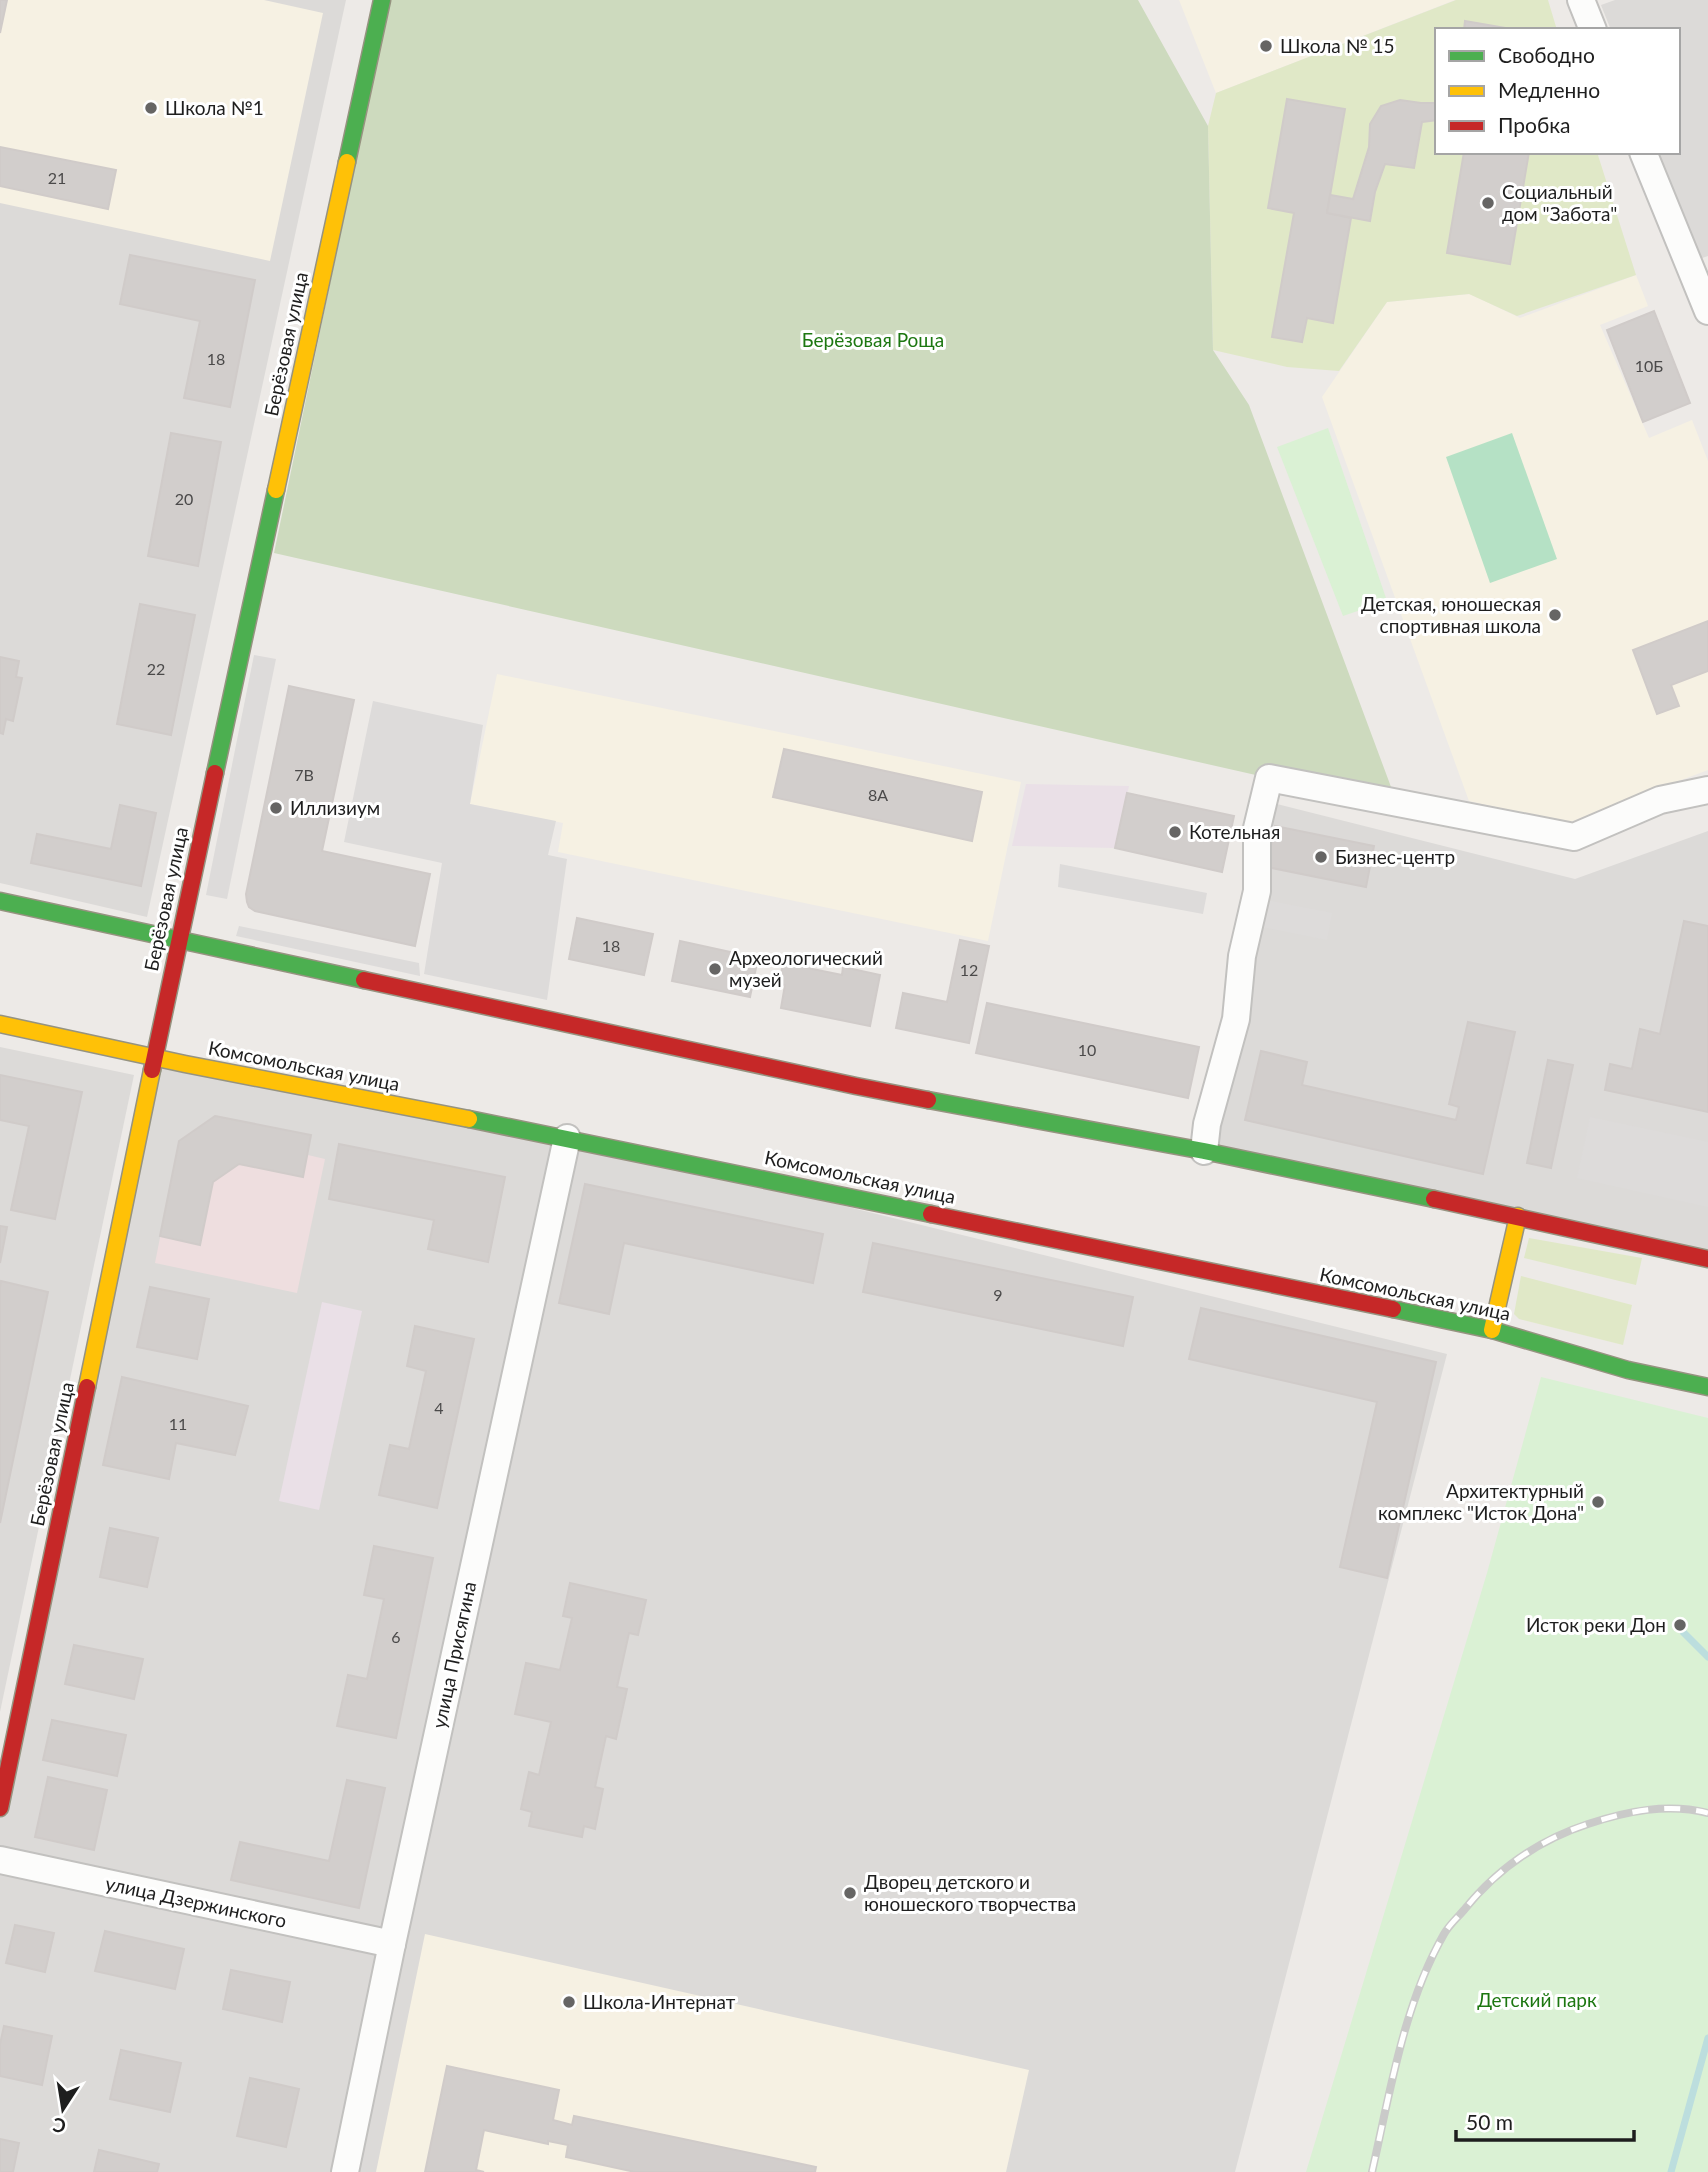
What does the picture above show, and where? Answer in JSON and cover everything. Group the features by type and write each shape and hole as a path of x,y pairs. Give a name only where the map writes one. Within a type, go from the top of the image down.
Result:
{"main road":[{"name":"Берёзовая улица","path":"0,1808 179,940 382,0"},
{"path":"0,901 856,1086 1203,1151 1518,1216 1708,1259"},
{"name":"Комсомольская улица","path":"0,1024 155,1058 567,1138 1492,1330 1628,1370 1708,1387"},
{"path":"1492,1330 1518,1216"}],"street":[{"path":"1581,0 1592,28"},
{"path":"1644,154 1702,282 1708,311"},
{"path":"1203,1151 1207,1124 1236,1019 1242,956 1256,891 1257,828 1269,778 1574,838 1660,800 1708,790"},
{"name":"улица Присягина","path":"345,2172 567,1138"},
{"name":"улица Дзержинского","path":"0,1860 392,1944"}],"shaded area":[{"path":"0,0 346,0 147,917 0,883"},
{"name":"Школа №1","path":"0,0 264,0 323,13 270,261 0,203"},
{"name":"Школа № 15","path":"1179,0 1455,0 1216,93"},
{"path":"1615,0 1708,0 1708,256 1699,259 1659,154 1680,154 1680,28 1610,28 1601,5"},
{"name":"Детская, юношеская спортивная школа","path":"1636,275 1648,306 1600,325 1649,438 1692,420 1708,461 1708,770 1567,823 1469,801 1322,397 1387,302 1470,294 1520,318"},
{"path":"254,655 276,659 227,899 206,895"},
{"path":"497,674 1021,782 988,941 558,852 563,823 470,804"},
{"path":"373,701 483,725 470,804 556,821 548,855 567,859 547,1000 424,974 442,863 344,842"},
{"path":"1026,784 1129,786 1115,848 1012,846"},
{"path":"1249,797 1575,879 1708,831 1708,1250 1211,1144 1240,933"},
{"path":"1060,864 1207,893 1203,914 1058,887"},
{"path":"1241,895 1332,913 1327,940 1237,922"},
{"path":"239,926 419,963 420,976 236,936"},
{"path":"0,1047 134,1075 0,1712"},
{"path":"155,1058 567,1138 1447,1354 1235,2172 0,2172 0,1808"},
{"path":"215,1116 311,1135 308,1155 325,1159 297,1293 155,1263 179,1141"},
{"path":"1590,1117 1708,1142 1708,1207 1577,1178"},
{"path":"322,1302 362,1311 319,1510 279,1501"},
{"name":"Школа-Интернат","path":"425,1934 1029,2070 1006,2172 376,2172"}],"green space":[{"name":"Берёзовая Роща","path":"389,0 1138,0 1208,126 1213,350 1249,405 1394,795 1269,778 274,553"},
{"path":"1456,0 1548,0 1556,28 1435,28 1435,154 1598,154 1636,275 1517,316 1469,294 1387,302 1339,371 1287,367 1213,350 1208,126 1216,93"},
{"path":"1328,428 1387,601 1343,616 1277,447"},
{"path":"1512,433 1557,559 1490,583 1446,457"},
{"path":"1529,1238 1642,1258 1636,1285 1524,1258"},
{"path":"1521,1276 1632,1305 1623,1345 1519,1319 1514,1314"},
{"name":"Детский парк","path":"1541,1377 1708,1418 1708,2172 1306,2172 1487,1573"}],"building":[{"path":"0,0 7,0 0,33"},
{"path":"1465,21 1505,28 1464,28"},
{"path":"1287,99 1345,109 1327,213 1351,218 1333,323 1307,318 1302,342 1272,337 1294,213 1268,208"},
{"path":"1400,100 1435,103 1435,120 1422,122 1414,168 1385,164 1375,192 1370,221 1327,213 1330,195 1353,199 1369,147 1370,124 1381,106"},
{"path":"0,147 116,170 108,209 0,186"},
{"name":"Социальный дом \"Забота\"","path":"1464,154 1529,154 1510,264 1447,253"},
{"path":"130,255 255,280 230,407 184,398 200,321 120,304"},
{"path":"1654,311 1690,403 1643,422 1607,330"},
{"path":"171,433 221,442 198,566 148,556"},
{"path":"140,604 195,615 171,735 117,724"},
{"path":"1708,621 1708,671 1671,685 1679,706 1657,714 1633,650"},
{"path":"0,657 19,661 16,677 22,678 13,721 6,719 3,734 0,733"},
{"path":"289,686 354,700 322,851 430,874 415,946 255,911 249,907 246,894"},
{"path":"784,749 982,792 972,841 773,797"},
{"name":"Котельная","path":"1127,793 1234,816 1222,872 1115,848"},
{"path":"120,805 156,813 141,886 31,863 37,834 111,849"},
{"name":"Бизнес-центр","path":"1275,826 1374,846 1366,887 1267,867"},
{"path":"577,918 653,934 644,975 569,959"},
{"path":"1684,921 1708,926 1708,1112 1605,1090 1610,1064 1632,1069 1640,1029 1660,1034"},
{"path":"960,940 989,946 969,1043 896,1028 903,993 947,1002"},
{"name":"Археологический музей","path":"680,941 758,958 750,997 672,981"},
{"path":"783,963 842,975 843,967 880,975 870,1026 781,1008 785,985 779,984"},
{"path":"987,1003 1199,1047 1188,1098 976,1053"},
{"path":"1468,1022 1515,1032 1483,1174 1245,1120 1261,1051 1307,1062 1302,1085 1456,1120 1459,1107 1449,1104"},
{"path":"1548,1060 1573,1065 1551,1168 1527,1163"},
{"path":"0,1075 82,1092 55,1219 11,1210 29,1126 0,1120"},
{"path":"215,1116 311,1135 303,1177 239,1164 213,1182 200,1245 160,1236 179,1141"},
{"path":"339,1144 505,1177 488,1262 428,1249 434,1220 329,1199"},
{"path":"585,1184 823,1234 813,1283 624,1243 609,1314 559,1303"},
{"path":"0,1226 7,1227 0,1263"},
{"path":"873,1243 1133,1297 1123,1346 863,1292"},
{"path":"1,1281 48,1292 0,1523 0,1287"},
{"path":"150,1287 209,1299 197,1359 137,1347"},
{"path":"1201,1308 1436,1362 1387,1578 1340,1567 1377,1402 1189,1359"},
{"path":"415,1326 474,1339 437,1508 379,1495 390,1445 409,1449 426,1371 407,1366"},
{"path":"122,1377 248,1406 235,1455 176,1443 169,1479 103,1465"},
{"path":"110,1528 158,1538 147,1587 100,1577"},
{"path":"374,1546 433,1558 396,1738 337,1726 348,1675 367,1679 384,1599 364,1595"},
{"path":"570,1583 646,1600 638,1635 629,1633 617,1687 627,1689 616,1739 606,1736 595,1787 603,1789 595,1829 584,1826 582,1837 529,1826 532,1812 521,1809 529,1772 539,1775 551,1722 515,1714 526,1663 560,1670 572,1618 563,1616"},
{"path":"74,1645 143,1659 134,1699 65,1684"},
{"path":"52,1720 126,1735 117,1776 43,1760"},
{"path":"48,1777 107,1790 94,1850 35,1837"},
{"path":"347,1780 385,1788 359,1908 231,1880 240,1842 329,1861"},
{"path":"15,1925 54,1933 45,1972 6,1963"},
{"path":"105,1931 184,1949 175,1989 95,1971"},
{"path":"231,1970 290,1982 282,2022 223,2009"},
{"path":"4,2026 52,2036 42,2085 0,2076 0,2044"},
{"path":"121,2050 181,2063 170,2112 110,2099"},
{"path":"447,2066 559,2090 553,2120 572,2125 574,2116 816,2167 815,2172 635,2172 566,2157 568,2145 548,2141 548,2144 484,2130 476,2170 484,2172 425,2172"},
{"path":"250,2078 299,2089 286,2147 237,2136"},
{"path":"0,2139 19,2143 13,2172 0,2172"},
{"path":"99,2150 159,2164 157,2172 94,2172"}],"waterway":[{"path":"1683,1632 1708,1657"},
{"path":"1671,2172 1708,2038"}],"railway":[{"path":"1372,2172 1399,2050 1418,1990 1446,1931 1477,1895 1505,1869 1536,1847 1588,1824 1648,1810 1678,1809 1708,1813"}],"traffic: fast":[{"path":"347,162 382,0"},
{"path":"215,773 276,490"},
{"path":"0,901 364,980"},
{"path":"928,1100 1204,1151 1434,1199"},
{"path":"469,1119 931,1214"},
{"path":"1393,1309 1492,1330 1628,1370 1708,1387"}],"traffic: slow":[{"path":"276,490 347,162"},
{"path":"0,1024 185,1064 469,1119"},
{"path":"87,1387 152,1070"},
{"path":"1492,1330 1518,1216"}],"traffic: jam":[{"path":"152,1070 215,773"},
{"path":"364,980 928,1100"},
{"path":"1434,1199 1708,1259"},
{"path":"931,1214 1393,1309"},
{"path":"0,1808 87,1387"}],"place":[{"name":"Школа № 15","path":"1266,46"},
{"name":"Школа №1","path":"151,108"},
{"name":"Социальный дом \"Забота\"","path":"1488,203"},
{"name":"Детская, юношеская спортивная школа","path":"1555,615"},
{"name":"Иллизиум","path":"276,808"},
{"name":"Котельная","path":"1175,832"},
{"name":"Бизнес-центр","path":"1321,857"},
{"name":"Археологический музей","path":"715,969"},
{"name":"Архитектурный комплекс \"Исток Дона\"","path":"1598,1502"},
{"name":"Исток реки Дон","path":"1680,1625"},
{"name":"Дворец детского и юношеского творчества","path":"850,1893"},
{"name":"Школа-Интернат","path":"569,2002"}]}
